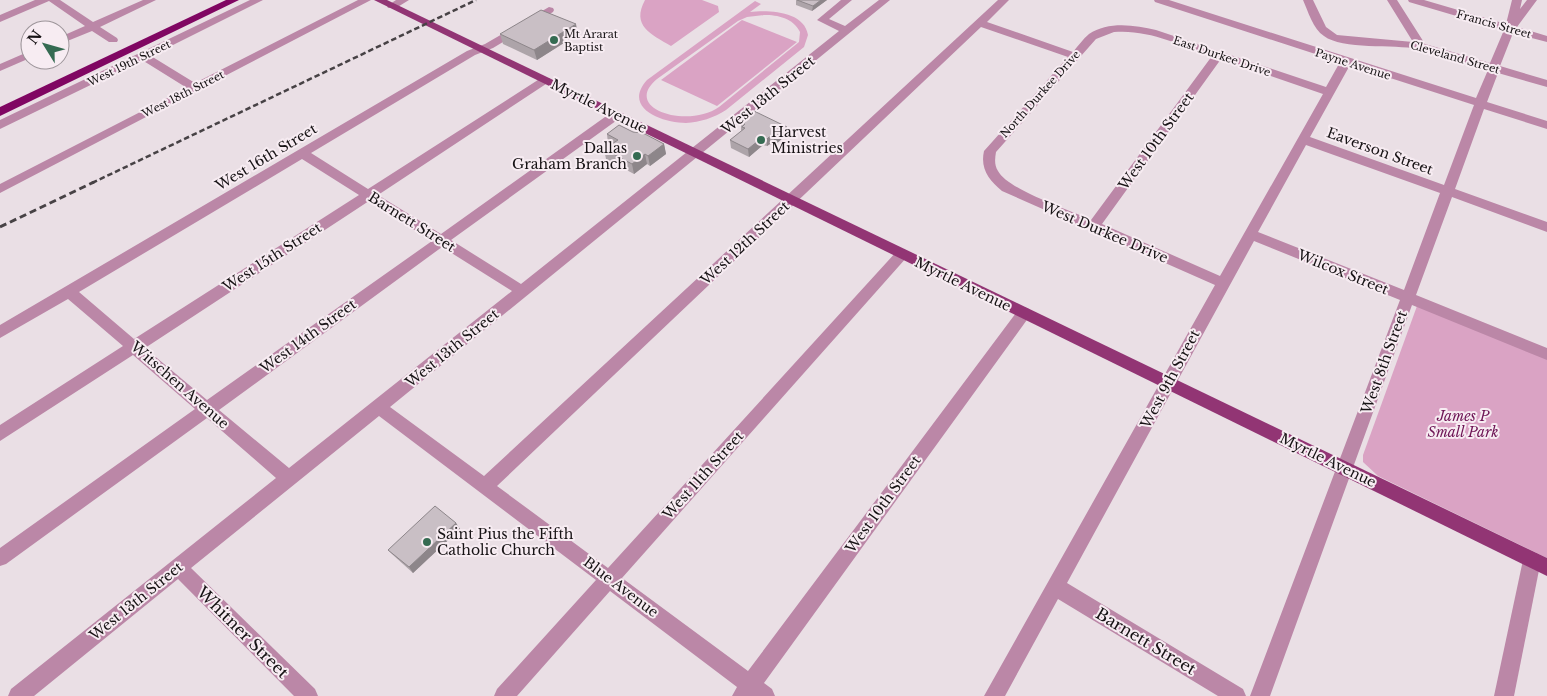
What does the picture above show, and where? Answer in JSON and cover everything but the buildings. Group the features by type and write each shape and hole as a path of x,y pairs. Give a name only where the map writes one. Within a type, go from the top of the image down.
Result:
{"highway":[{"path":"0,102 215,0"},
{"path":"0,112 234,0"}],"main road":[{"name":"Myrtle Avenue","path":"379,0 1539,563"}],"street":[{"path":"0,19 44,0"},
{"path":"53,0 113,40"},
{"path":"70,36 151,0"},
{"name":"West 19th Street","path":"0,125 258,0"},
{"name":"West 18th Street","path":"0,189 366,0"},
{"path":"392,6 404,0"},
{"path":"847,0 822,20 847,31"},
{"path":"830,24 859,0"},
{"name":"West 13th Street","path":"18,696 885,0"},
{"name":"West 12th Street","path":"485,486 1004,0"},
{"name":"Payne Avenue","path":"1159,0 1547,126"},
{"name":"Cleveland Street","path":"1308,0 1325,32 1332,37 1421,46 1547,84"},
{"path":"1392,0 1421,46"},
{"name":"Francis Street","path":"1413,0 1547,39"},
{"name":"West 8th Street","path":"1260,696 1407,298 1510,28 1517,0"},
{"name":"West 8th Street","path":"1510,28 1518,21 1532,0"},
{"name":"West 16th Street","path":"0,332 471,53 549,10"},
{"path":"980,22 1074,56"},
{"name":"North Durkee Drive","path":"992,174 988,165 988,158 994,144 1092,37 1114,29"},
{"name":"East Durkee Drive","path":"1114,29 1144,30 1330,92"},
{"name":"West 10th Street","path":"1093,227 1218,55"},
{"path":"143,56 195,88"},
{"path":"0,68 20,59"},
{"name":"West 9th Street","path":"994,696 1162,397 1167,382 1346,62"},
{"name":"West 15th Street","path":"0,434 545,80"},
{"name":"West 14th Street","path":"0,558 616,115"},
{"name":"Eaverson Street","path":"1303,139 1547,227"},
{"name":"Barnett Street","path":"302,154 522,291"},
{"name":"West Durkee Drive","path":"992,174 1016,194 1223,283"},
{"name":"Wilcox Street","path":"1250,234 1547,354"},
{"name":"West 11th Street","path":"504,696 902,254"},
{"name":"Witschen Avenue","path":"69,292 135,346 289,479"},
{"name":"West 10th Street","path":"746,690 1024,313"},
{"name":"Blue Avenue","path":"379,407 610,578 746,690 765,696"},
{"path":"1504,696 1539,563"},
{"name":"Whitner Street","path":"178,567 308,696"},
{"name":"Barnett Street","path":"1056,587 1236,696"}],"green space":[{"path":"645,0 702,0 718,6 719,12 671,46 650,33 642,23 640,16"},
{"path":"755,1 761,4 750,12 776,12 793,17 805,27 808,35 804,47 726,110 702,121 676,122 657,117 648,112 642,106 639,99 641,90 647,80","holes":["769,15 785,18 793,23 800,32 799,42 719,107 706,113 676,116 663,113 653,107 647,99 648,90 657,79 738,21 747,17"]},
{"path":"742,20 797,42 717,106 661,80"},
{"name":"James P Small Park","path":"1417,306 1547,359 1547,558 1378,476 1363,462 1363,455"}],"railway":[{"path":"92,183 476,0"},
{"path":"0,227 94,182"}],"place":[{"name":"Mt Ararat Baptist","path":"554,40"},
{"name":"Harvest Ministries","path":"761,140"},
{"name":"Dallas Graham Branch","path":"637,156"},
{"name":"Saint Pius the Fifth Catholic Church","path":"427,542"}]}
